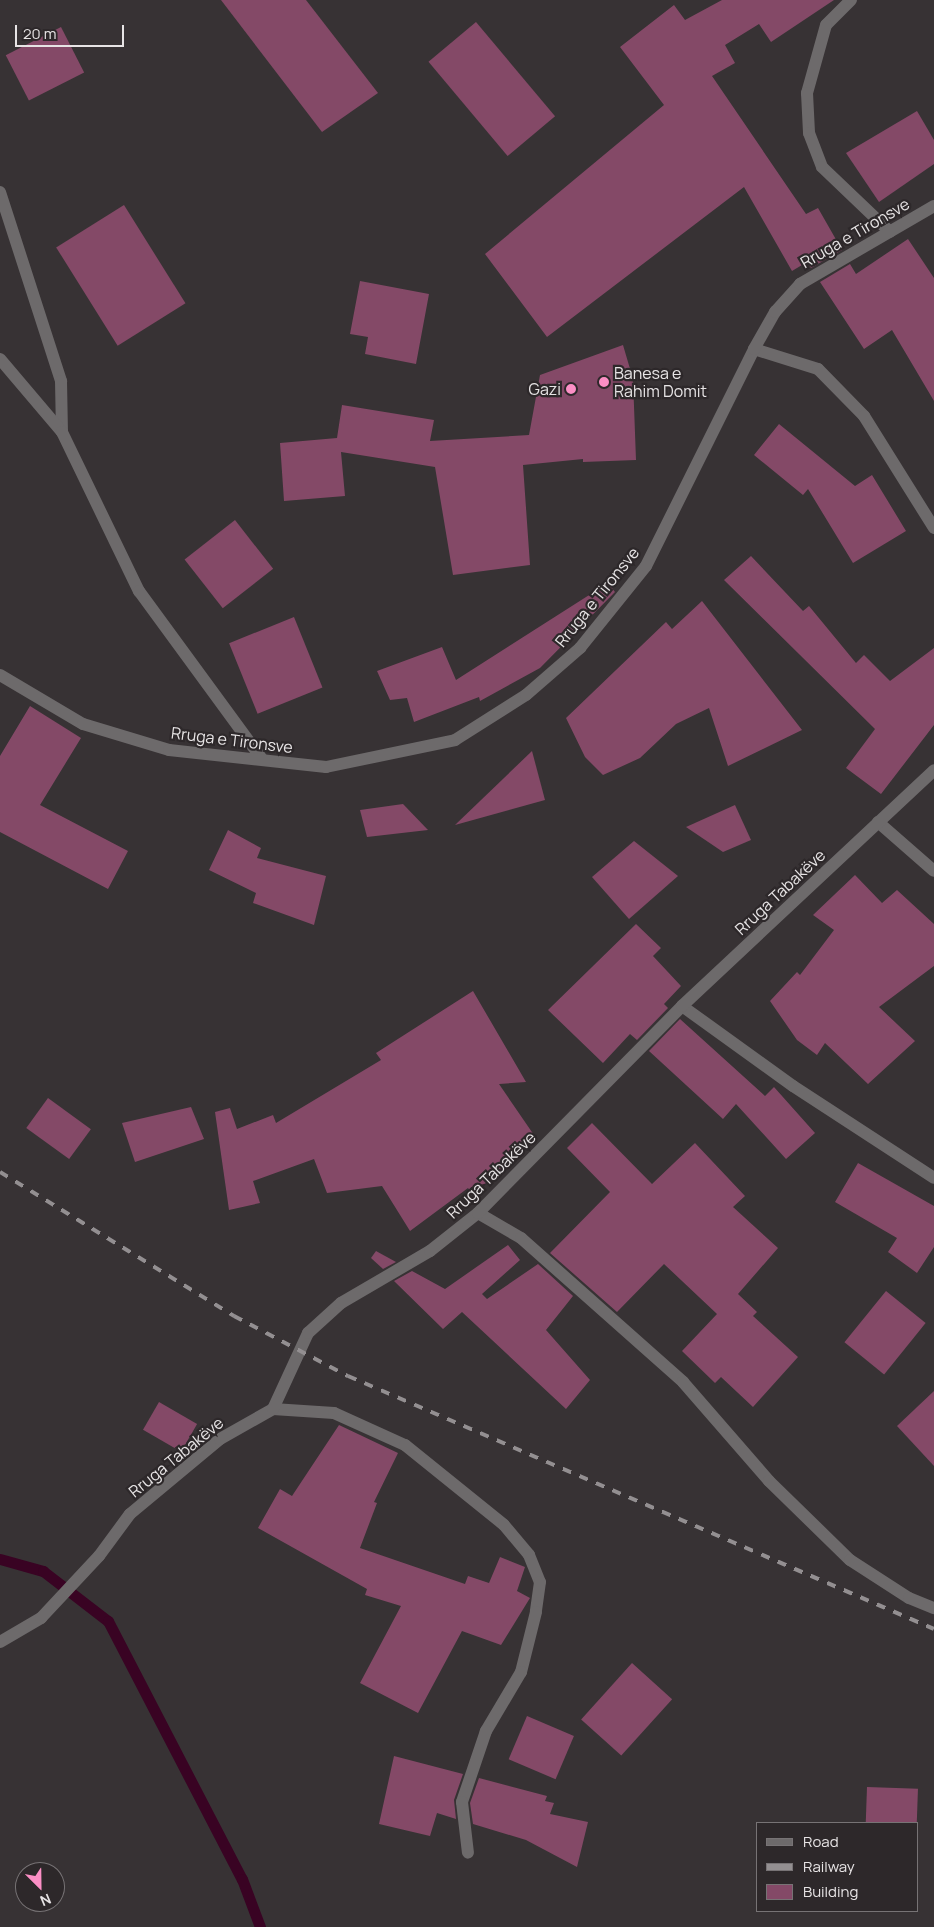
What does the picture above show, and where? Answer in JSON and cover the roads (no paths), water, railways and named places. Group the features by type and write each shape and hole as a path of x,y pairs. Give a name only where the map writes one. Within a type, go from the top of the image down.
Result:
{"street":[{"path":"851,0 826,25 807,93 809,133 822,167 890,232"},
{"path":"0,192 61,382 62,432"},
{"name":"Rruga e Tironsve","path":"0,675 83,724 169,750 326,767 454,740 526,695 580,648 646,566 754,349 775,312 800,284 934,206"},
{"path":"754,349 818,369 864,416 934,528"},
{"path":"0,359 62,432 139,591 262,759"},
{"name":"Rruga Tabakëve","path":"0,1642 50,1608 100,1556 130,1514 220,1438 273,1409 308,1333 341,1303 430,1251 478,1214 682,1006 934,770"},
{"path":"878,822 934,871"},
{"path":"682,1006 793,1086 934,1178"},
{"path":"478,1214 521,1238 683,1382 769,1481 850,1560 909,1598 934,1608"},
{"path":"273,1409 334,1413 405,1445 504,1525 529,1555 540,1582 536,1612 521,1672 486,1730 462,1802 468,1853"}],"waterway":[{"path":"0,1559 43,1571 108,1621 242,1879 260,1927"}],"railway":[{"path":"0,1172 234,1316 348,1376 934,1629"}],"place":[{"name":"Banesa e Rahim Domit","path":"604,382"},
{"name":"Gazi","path":"571,389"}]}
